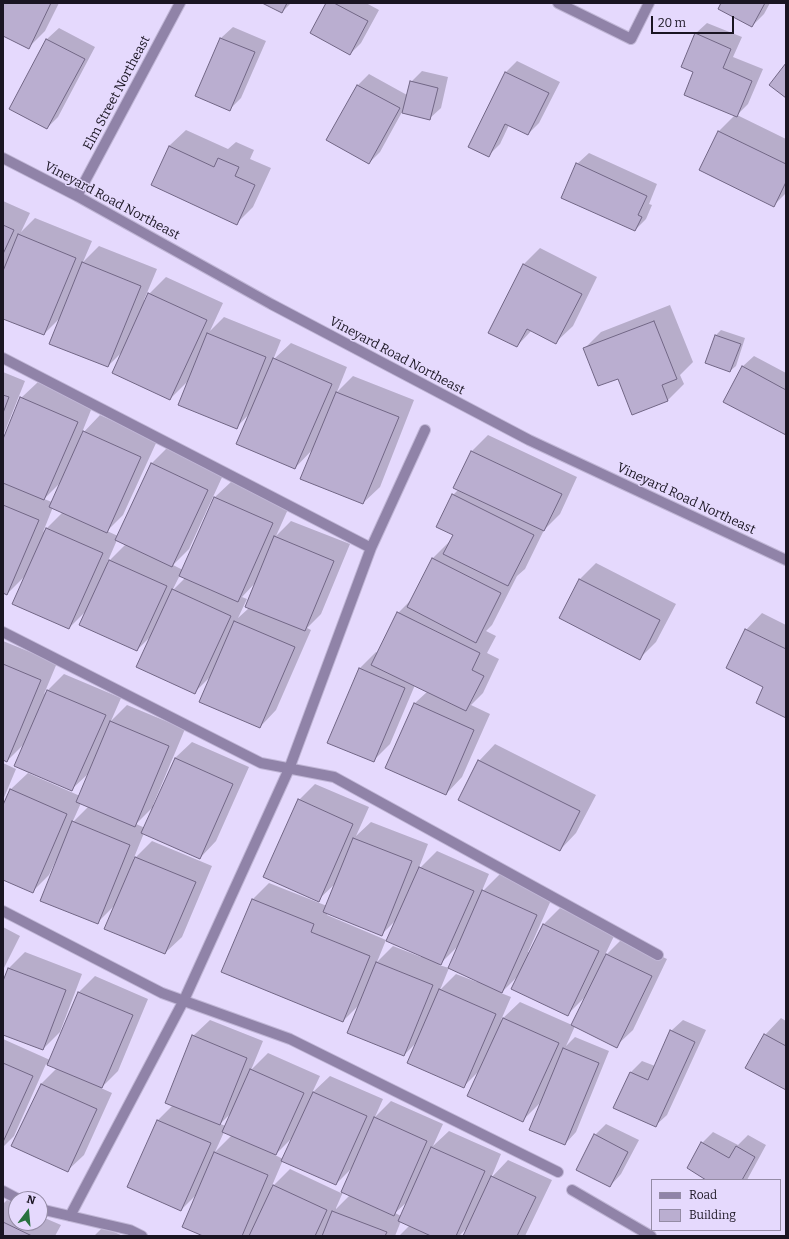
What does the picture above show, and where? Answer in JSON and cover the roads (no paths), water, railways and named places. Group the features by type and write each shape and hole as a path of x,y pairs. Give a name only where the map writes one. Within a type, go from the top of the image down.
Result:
{"street":[{"name":"Elm Street Northeast","path":"77,196 180,3"},
{"path":"558,3 631,39 649,3"},
{"name":"Vineyard Road Northeast","path":"3,158 77,196 271,304 529,440 786,560"},
{"path":"3,358 371,548"},
{"path":"70,1216 184,1000 289,769 371,548 425,430"},
{"path":"3,632 261,763 334,777 658,955"},
{"path":"3,911 162,993 290,1039 558,1172"},
{"path":"572,1190 651,1236"},
{"path":"48,1211 130,1230 142,1236"}]}
